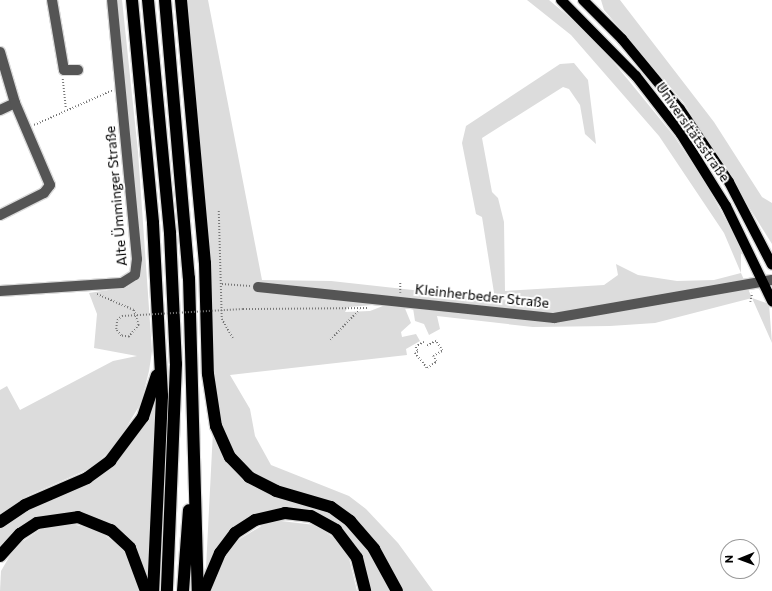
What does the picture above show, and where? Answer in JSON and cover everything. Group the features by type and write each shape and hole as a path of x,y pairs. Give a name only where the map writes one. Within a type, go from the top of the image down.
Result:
{"highway":[{"path":"132,0 152,216 160,360 160,459 153,591"},
{"path":"148,0 170,233 176,364 167,591"},
{"path":"164,0 185,208 191,426 198,591"},
{"path":"181,0 205,263 208,374 216,426 230,457 249,476 276,491 331,507 350,521 374,549 397,591"},
{"path":"0,522 25,505 87,478 110,461 143,417 160,360"},
{"path":"183,591 191,426"},
{"path":"204,591 220,553 234,533 255,520 285,513 311,516 336,530 357,558 365,591"},
{"path":"0,556 20,534 38,523 78,517 111,530 130,548 146,591"}],"main road":[{"name":"Universitätsstraße","path":"561,0 636,76 673,123 726,206 768,281 772,301"},
{"name":"Universitätsstraße","path":"583,0 631,50 688,120 729,182 772,265"}],"street":[{"path":"52,0 64,70 78,70"},
{"name":"Alte Ümminger Straße","path":"0,290 86,286 126,282 135,275 137,268 112,0"},
{"path":"0,52 15,103 25,130 48,175 49,187 0,215"},
{"path":"0,110 15,103"},
{"name":"Kleinherbeder Straße","path":"258,286 384,299 490,314 554,318 768,281"}],"path":[{"path":"64,70 66,109"},
{"path":"25,130 66,109 113,90"},
{"path":"218,211 222,319 233,338"},
{"path":"221,284 258,286"},
{"path":"86,286 96,294 134,310 138,325 129,337 121,336 116,329 117,320 122,316 243,309 360,309 375,307 384,299"},
{"path":"330,340 360,309"},
{"path":"424,342 416,347 418,352 415,354 427,368 436,362 433,356 442,351 436,341 426,347"}],"shaded area":[{"path":"116,0 122,0 138,152 152,351 149,371 141,403 115,446 91,468 27,496 0,514 0,390 7,386 20,410 113,361 137,356 94,348 97,314 89,293 128,287 140,274"},
{"path":"187,0 208,0 262,280 331,281 495,299 482,217 476,214 462,143 466,126 560,64 574,63 588,80 596,144 585,134 580,105 569,89 563,87 482,138 492,192 498,198 504,222 505,291 604,285 618,275 616,264 638,275 677,281 714,280 741,273 752,298 655,323 610,326 533,327 437,316 440,329 429,335 424,324 415,321 413,308 554,322 402,296 374,296 373,305 348,307 345,312 370,311 388,304 404,306 411,323 401,332 402,337 416,334 420,341 406,349 407,355 230,375 250,409 255,436 271,465 349,496 366,509 398,543 433,591 404,591 360,522 323,498 274,484 257,475 240,461 221,426 214,373 202,159"},
{"path":"527,0 549,0 593,37 674,136 707,186 744,253 741,254 741,273 724,233 659,136 571,35"},
{"path":"601,0 620,0 714,122 762,197 772,203 772,244 684,103 604,10"},
{"path":"752,298 769,304 772,343"},
{"path":"155,404 148,575 126,538 62,514 0,552 0,527 13,516 118,459 140,432"},
{"path":"213,431 228,461 338,517 361,538 392,591 368,591 354,544 284,509 255,515 221,542 206,568"},
{"path":"281,521 315,525 337,540 348,554 357,591 211,591 225,558 238,540 263,525"},
{"path":"72,524 97,530 118,545 127,555 139,591 0,591 1,571 15,547 41,529"}]}
